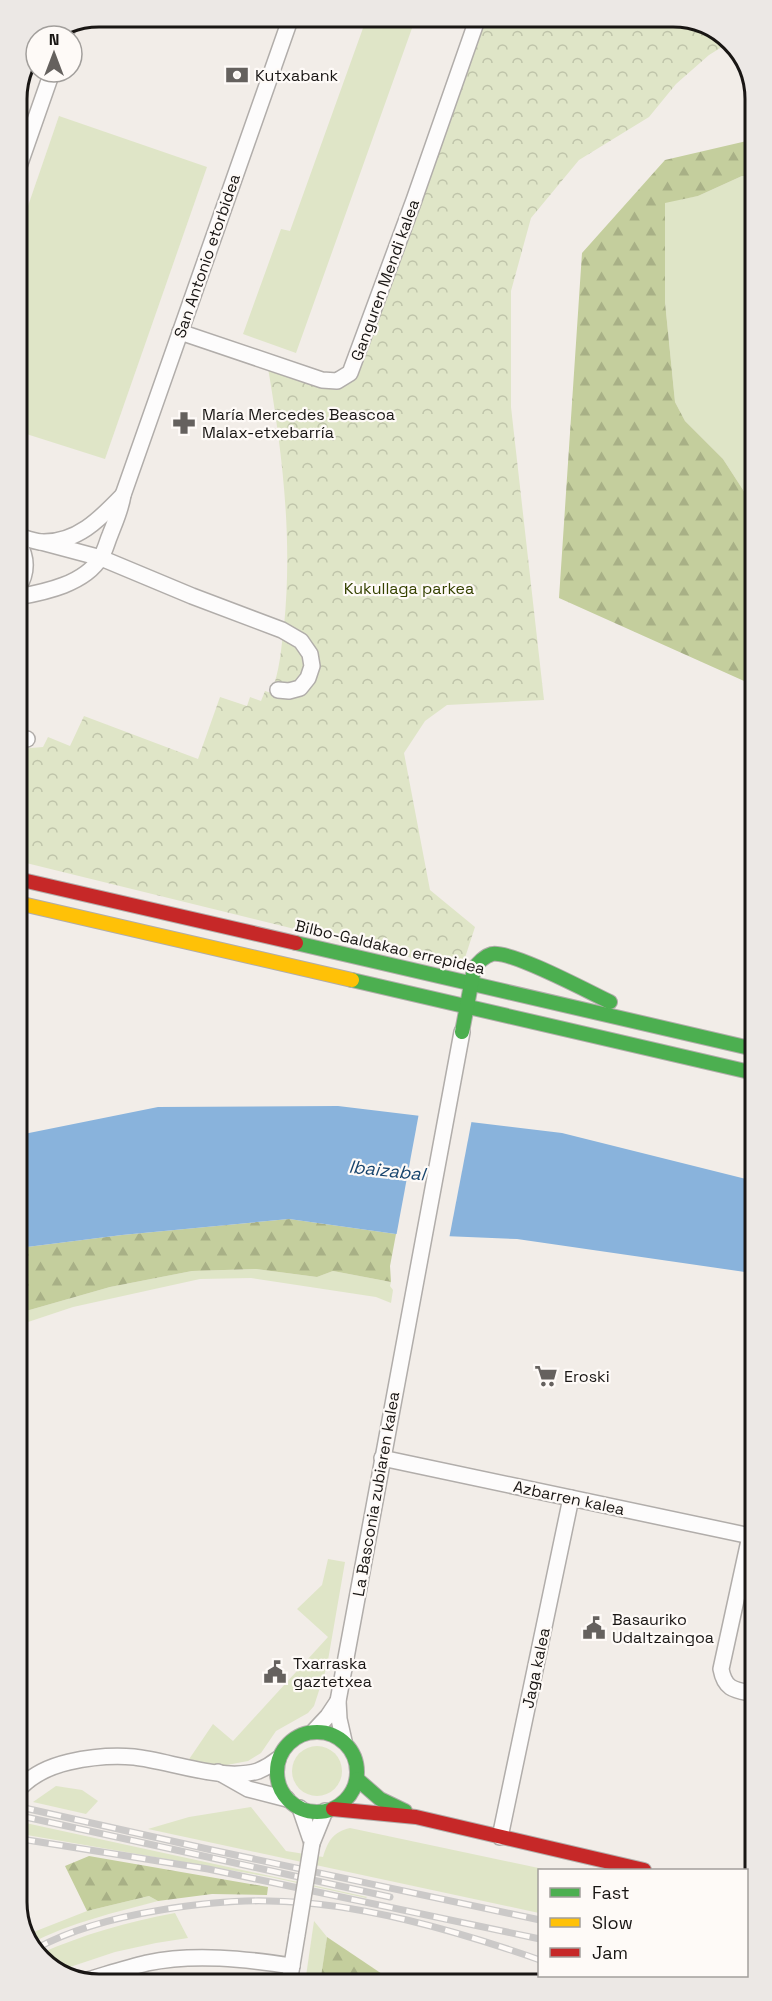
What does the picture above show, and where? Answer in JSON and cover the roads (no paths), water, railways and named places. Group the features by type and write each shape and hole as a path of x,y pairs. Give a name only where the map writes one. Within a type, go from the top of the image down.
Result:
{"main road":[{"name":"Bilbo-Galdakao errepidea","path":"27,881 745,1047"},
{"path":"27,905 745,1070"},
{"path":"166,936 206,959 421,1008 447,1018 462,1032"},
{"path":"462,1032 477,963 492,954 501,954 513,957 617,1005 734,1045"},
{"path":"329,1810 344,1802 353,1791 357,1779 357,1765 353,1752 344,1741 325,1732 314,1731 302,1734 283,1748 278,1759 276,1773 279,1787 287,1799 300,1808 314,1812 329,1810 416,1817 640,1869"},
{"path":"357,1779 380,1799 416,1817"}],"street":[{"name":"San Antonio etorbidea","path":"27,595 66,584 90,569 101,558 121,508 123,495 287,27"},
{"name":"Ganguren Mendi kalea","path":"180,332 322,380 337,381 350,374 475,27"},
{"path":"27,143 48,84"},
{"name":"San Antonio etorbidea","path":"27,538 41,542 74,536 103,516 123,495"},
{"path":"41,542 101,558 282,630 301,641 310,654 312,666 308,678 300,688 289,691 278,690"},
{"name":"La Basconia zubiaren kalea","path":"344,1741 338,1701 462,1032"},
{"name":"Azbarren kalea","path":"382,1458 745,1535"},
{"name":"Jaga kalea","path":"500,1837 571,1498"},
{"path":"745,1566 721,1669 723,1679 731,1688 745,1692"},
{"name":"La Basconia zubiaren kalea","path":"314,1731 338,1701"},
{"path":"27,1783 46,1770 65,1763 112,1756 218,1772 245,1773 258,1771 278,1759"},
{"path":"218,1772 248,1789 287,1799"},
{"path":"300,1808 312,1843"},
{"path":"291,1974 312,1843 329,1810"},
{"path":"109,1974 149,1963 174,1960 234,1960 292,1966"}],"water":[{"name":"Ibaizabal","path":"338,1106 562,1133 745,1179 745,1272 517,1239 396,1234 289,1219 122,1235 27,1247 27,1133 158,1107"}],"railway":[{"path":"27,1809 538,1920"},
{"path":"27,1817 390,1897"},
{"path":"27,1840 208,1869 538,1939"},
{"path":"42,1946 81,1929 129,1916 202,1904 269,1901 372,1912 441,1929 538,1959"}],"place":[{"name":"Kutxabank","path":"237,75"},
{"name":"María Mercedes Beascoa Malax-etxebarría","path":"184,423"},
{"name":"Eroski","path":"546,1376"},
{"name":"Basauriko Udaltzaingoa","path":"594,1628"},
{"name":"Txarraska gaztetxea","path":"275,1672"}],"park label":[{"name":"Kukullaga parkea","path":"409,588"}]}
